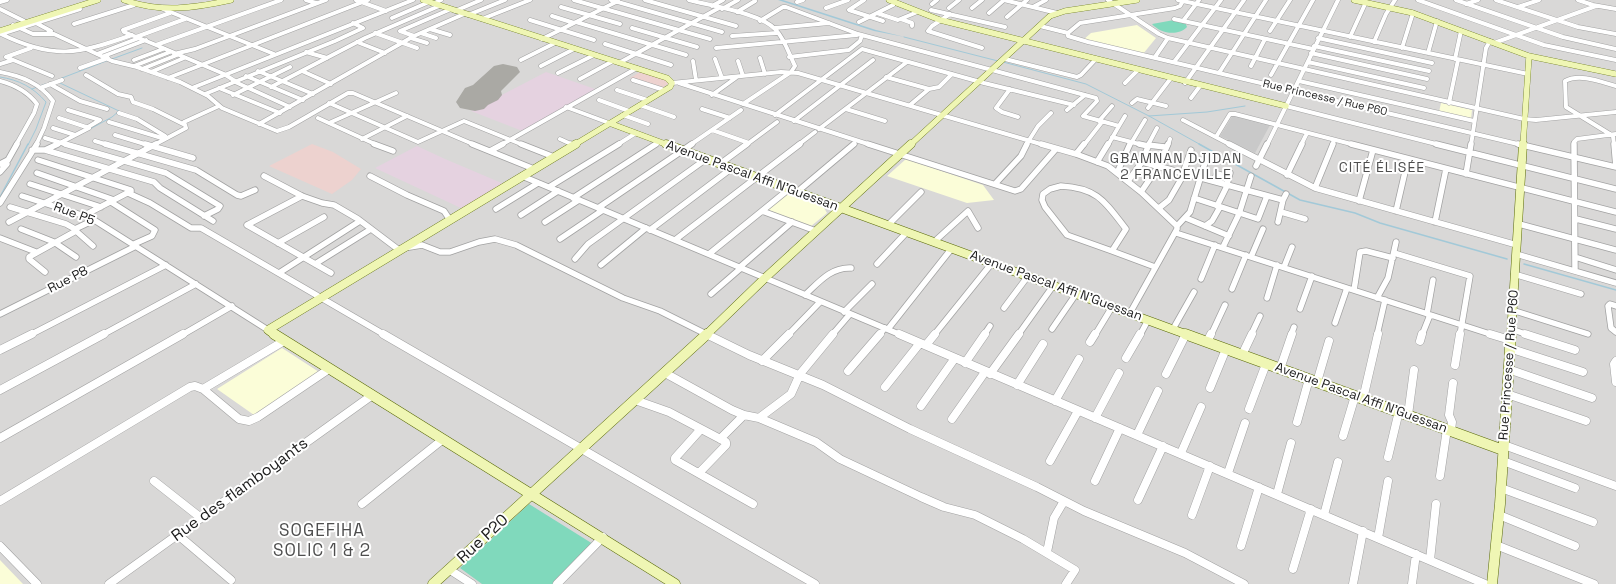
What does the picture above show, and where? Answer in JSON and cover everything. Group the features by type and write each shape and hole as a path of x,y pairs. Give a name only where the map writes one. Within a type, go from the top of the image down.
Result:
{"street":[{"path":"0,2 8,0"},
{"path":"92,0 24,21 2,34 31,48 57,53 102,46 136,37"},
{"path":"17,26 36,23 98,0"},
{"path":"124,0 145,8 163,9 196,7 230,0"},
{"path":"156,45 282,0"},
{"path":"306,0 316,4"},
{"path":"134,66 195,49 326,0"},
{"path":"356,0 386,10"},
{"path":"168,78 200,64 368,0"},
{"path":"192,88 274,54 413,0"},
{"path":"423,0 431,3 440,3 453,10 482,20 637,68 667,78 674,83 743,104 817,130 901,154 1015,191 1021,189 1056,149"},
{"path":"400,31 481,0"},
{"path":"259,124 413,37 466,14 505,0"},
{"path":"482,20 530,0"},
{"path":"574,0 710,39"},
{"path":"611,0 722,32"},
{"path":"645,0 736,26"},
{"path":"689,0 737,12 760,21 776,30 783,42 789,57 795,66 791,72 743,104"},
{"path":"712,6 723,0"},
{"path":"580,78 636,53 703,16 738,0"},
{"path":"797,2 803,0"},
{"path":"826,8 848,0"},
{"path":"864,0 849,10 883,21"},
{"path":"932,4 937,0"},
{"path":"949,8 959,0"},
{"path":"972,8 982,0"},
{"path":"989,13 1004,0 1057,13 1136,0"},
{"path":"1007,17 1027,0"},
{"path":"1033,7 1046,0"},
{"path":"1108,0 1168,38 1475,109 1536,120 1616,112"},
{"path":"1178,0 1528,74"},
{"path":"1183,21 1199,0"},
{"path":"1174,62 1221,0"},
{"path":"1185,83 1244,0"},
{"path":"1219,73 1266,0"},
{"path":"1270,32 1290,0"},
{"path":"1271,75 1313,0"},
{"path":"1256,166 1305,70 1318,38 1338,0"},
{"path":"1354,0 1413,13 1529,56 1616,74"},
{"path":"1363,83 1386,14 1395,0"},
{"path":"1418,0 1551,47 1616,60"},
{"path":"1456,0 1563,37 1616,49"},
{"path":"1466,4 1478,0"},
{"path":"1496,0 1555,20 1588,29 1616,34"},
{"path":"1518,7 1538,0"},
{"path":"1581,0 1596,6 1616,9"},
{"path":"542,38 618,1"},
{"path":"737,12 755,1"},
{"path":"1068,33 1084,22 1175,8 1180,6 1183,1"},
{"path":"859,22 877,13 890,2 940,20 1171,78 1185,83 1286,106 1616,189"},
{"path":"1350,37 1366,2"},
{"path":"392,18 431,3"},
{"path":"271,87 375,33 440,3"},
{"path":"74,24 134,5"},
{"path":"1466,174 1473,133 1475,109 1486,48 1492,42 1518,36 1555,20 1596,6"},
{"path":"562,7 620,24"},
{"path":"760,21 783,7 786,7 860,35 1097,99 1084,116 1100,122 1119,126"},
{"path":"0,9 24,21"},
{"path":"0,30 80,9"},
{"path":"163,9 274,54"},
{"path":"931,10 1005,27"},
{"path":"170,13 123,30 174,54 224,74 247,88 290,107"},
{"path":"877,13 897,20 915,13"},
{"name":"Rue P20","path":"433,584 665,373 765,278 1050,16 1057,13"},
{"path":"1402,48 1413,13"},
{"path":"950,14 930,28 929,32 982,48"},
{"path":"552,16 686,55"},
{"path":"97,54 136,37 185,19"},
{"path":"902,19 912,23 912,26"},
{"path":"1174,19 1287,44 1372,58 1429,71"},
{"path":"530,20 594,40"},
{"path":"1428,53 1437,21"},
{"path":"36,23 51,31 45,34"},
{"path":"732,36 830,23"},
{"path":"205,94 363,28 353,24"},
{"path":"17,26 32,34 54,34 84,49 168,78 205,94 219,106 240,117 270,129 281,130 351,92 374,103 534,169"},
{"name":"Rue Princesse / Rue P60","path":"1040,26 1068,33 1068,36 1071,38 1523,145"},
{"path":"388,27 427,42"},
{"path":"632,28 697,47"},
{"path":"430,29 450,35"},
{"path":"1449,103 1461,31"},
{"path":"352,33 365,38"},
{"path":"375,33 402,44 417,48"},
{"path":"421,33 436,38"},
{"path":"716,48 860,35"},
{"path":"789,57 849,50 860,42 860,35"},
{"path":"1155,58 1168,38"},
{"path":"1318,38 1432,63"},
{"path":"1251,66 1265,39"},
{"path":"80,68 108,58 146,40"},
{"path":"357,42 384,53"},
{"path":"521,60 555,43"},
{"path":"605,44 671,65"},
{"path":"31,48 6,57 52,76"},
{"path":"134,60 163,49"},
{"path":"541,66 574,49"},
{"path":"775,115 862,49 1074,105"},
{"path":"1313,49 1369,66 1427,79"},
{"path":"306,52 327,58"},
{"path":"142,69 174,54"},
{"path":"1422,97 1432,63 1433,54"},
{"path":"558,73 594,55"},
{"name":"Rue Princesse / Rue P60","path":"1492,584 1504,447 1529,56"},
{"path":"151,72 184,58"},
{"path":"760,58 765,74"},
{"path":"715,59 722,78"},
{"path":"1002,61 1077,77 1081,75 1096,59"},
{"path":"0,64 13,60"},
{"path":"794,121 873,60"},
{"path":"694,61 696,80"},
{"path":"738,61 741,76"},
{"path":"675,240 907,62"},
{"path":"1308,62 1424,88"},
{"path":"233,95 290,67"},
{"path":"490,151 637,68"},
{"path":"1125,83 1138,70"},
{"path":"258,71 313,94"},
{"path":"302,71 331,84"},
{"path":"0,72 17,76 39,87 53,101 45,124 32,150 0,203"},
{"path":"675,584 533,493 442,440 268,330 674,83 696,80 791,72 822,79 1076,154 1108,166 1117,172 1159,208 1177,226"},
{"path":"886,77 934,90 952,74"},
{"path":"9,222 136,153 186,128 183,124 153,109 133,102 131,97 120,95 86,75"},
{"path":"246,76 303,100"},
{"path":"712,95 741,76"},
{"path":"1148,108 1171,78"},
{"path":"1614,134 1566,107 1565,81 1566,79 1578,78 1616,86"},
{"path":"39,87 62,80"},
{"path":"633,80 664,90"},
{"path":"1299,80 1474,121"},
{"path":"0,81 12,84 26,91 37,104 34,113 6,162 7,164 0,171"},
{"path":"50,84 80,101 107,109"},
{"path":"1191,98 1200,86"},
{"path":"219,88 280,113"},
{"path":"910,105 929,89"},
{"path":"1010,89 996,108 1002,112 1018,117"},
{"path":"617,90 647,100"},
{"path":"329,123 396,92"},
{"path":"1067,110 1085,95"},
{"path":"1132,103 1137,98 1166,106"},
{"path":"599,100 629,111"},
{"path":"329,103 419,142 464,121 554,157"},
{"path":"640,105 674,117"},
{"path":"183,124 219,106"},
{"path":"1076,154 1112,106"},
{"path":"566,107 610,123"},
{"path":"702,109 730,118"},
{"path":"846,109 885,121"},
{"path":"45,150 89,128 88,127 100,120 68,110"},
{"path":"560,239 600,209 741,110"},
{"path":"119,113 136,119 159,131 167,138"},
{"path":"995,184 1021,156 1028,141 1038,126 1050,113"},
{"path":"1216,137 1230,114 1616,212"},
{"path":"623,115 648,124"},
{"path":"362,138 407,116"},
{"path":"1097,162 1125,116"},
{"path":"59,118 88,127"},
{"path":"318,118 393,151"},
{"path":"1117,172 1136,132 1145,120"},
{"path":"1183,120 1287,175 1315,188 1435,222 1575,271 1616,283"},
{"path":"109,122 167,138"},
{"path":"720,164 777,122"},
{"name":"Avenue Pascal Affi N'Guessan","path":"610,123 1266,364 1449,430 1504,447"},
{"path":"53,128 75,135"},
{"path":"1128,181 1142,162 1157,128"},
{"path":"712,130 749,143"},
{"path":"549,187 636,133"},
{"path":"1287,175 1307,133"},
{"path":"1575,271 1576,218 1574,140 1614,134"},
{"path":"1523,145 1616,167 1614,134"},
{"path":"115,135 193,158"},
{"path":"1112,137 1148,146 1165,148"},
{"path":"45,138 124,160 174,176 220,206 218,209 204,216"},
{"path":"1141,192 1158,167 1170,139"},
{"path":"560,140 574,145"},
{"path":"1315,188 1334,140"},
{"path":"95,141 196,170 237,195 241,196 254,190"},
{"path":"545,222 660,142"},
{"path":"797,192 854,144"},
{"path":"32,150 45,150 154,182 213,221"},
{"path":"1159,208 1169,200 1184,173 1191,150"},
{"path":"1359,201 1373,150"},
{"path":"1130,313 1155,267 1176,233 1177,226 1190,212 1207,156"},
{"path":"575,259 588,244 706,159"},
{"path":"1396,211 1408,159"},
{"path":"38,160 131,189 128,193 85,215"},
{"path":"0,164 6,162"},
{"path":"1142,162 1283,200"},
{"path":"601,265 732,168"},
{"path":"1435,222 1446,169"},
{"path":"37,173 77,186 112,201"},
{"path":"1205,226 1212,221 1226,188 1229,175 1217,174 1214,181"},
{"path":"264,176 302,196 322,203 334,205 401,249 422,245 440,252 445,252 488,240 500,240 516,245 623,298 660,311 762,360 799,375 865,406 910,430 995,468 1084,511 1185,553 1244,584"},
{"path":"370,176 407,195 444,211 450,220"},
{"path":"522,176 1181,453 1485,584"},
{"path":"1223,248 1240,213 1251,176"},
{"path":"496,209 538,183"},
{"path":"30,184 101,207"},
{"path":"1112,252 1126,229 1104,200 1089,191 1070,186 1055,187 1043,194 1042,200 1045,207 1067,235 1112,252 1155,267"},
{"path":"709,254 789,189"},
{"path":"521,215 558,191"},
{"path":"888,225 921,192"},
{"path":"128,193 150,203 191,228 202,228 815,584"},
{"path":"1278,222 1282,212 1283,200 1286,194"},
{"name":"Rue P5","path":"22,196 85,215 123,237 268,330"},
{"path":"302,196 247,225 331,273"},
{"path":"1194,198 1258,218 1267,196"},
{"name":"Rue P8","path":"0,314 152,236 156,230 112,201"},
{"path":"10,208 66,224 76,230 93,246"},
{"path":"762,211 816,232"},
{"path":"935,242 968,211 978,228"},
{"path":"1282,212 1305,219"},
{"path":"278,243 324,217"},
{"path":"1186,218 1229,236"},
{"path":"1576,218 1616,229"},
{"path":"46,272 29,259 29,257 94,220"},
{"path":"279,273 302,256 360,221"},
{"path":"711,294 792,222"},
{"path":"1519,224 1616,250"},
{"path":"21,229 54,242 76,257"},
{"path":"315,264 371,229"},
{"path":"1232,289 1263,229"},
{"path":"877,264 907,232"},
{"path":"1176,233 1461,324 1583,372"},
{"path":"0,238 36,252"},
{"path":"1377,298 1388,278 1396,242"},
{"path":"1201,279 1215,245"},
{"path":"1284,268 1292,247"},
{"path":"848,371 886,329 952,248"},
{"path":"1354,290 1360,252 1366,251 1393,256 1470,276 1455,365"},
{"path":"1575,257 1616,270"},
{"path":"885,387 992,263"},
{"path":"0,350 166,265"},
{"path":"1267,298 1277,265"},
{"path":"805,295 833,271 842,267 851,268"},
{"path":"1514,274 1581,294"},
{"path":"1004,308 1028,276"},
{"path":"1300,309 1312,276"},
{"path":"1420,342 1429,314 1432,280"},
{"path":"0,390 196,284"},
{"path":"759,418 766,411 781,404 792,394 795,390 799,375 847,313 872,284"},
{"path":"952,419 1053,286"},
{"path":"1335,323 1347,288"},
{"path":"1173,329 1194,292"},
{"path":"1052,329 1076,294"},
{"path":"1343,436 1359,397 1385,300"},
{"path":"762,360 820,302"},
{"path":"1616,306 1610,304 1608,306 1611,328 1616,332"},
{"path":"0,438 232,306"},
{"path":"1207,342 1225,306"},
{"path":"1090,342 1112,307"},
{"path":"1512,310 1588,334"},
{"path":"1242,355 1260,316"},
{"path":"1126,358 1148,320"},
{"path":"965,363 990,326"},
{"path":"1280,369 1294,327"},
{"path":"1511,329 1575,350"},
{"path":"1166,374 1186,334"},
{"path":"203,389 284,340"},
{"path":"1297,422 1329,341"},
{"path":"1017,385 1043,344"},
{"path":"1210,388 1226,349"},
{"path":"921,406 955,358"},
{"path":"1055,401 1079,359"},
{"path":"1616,360 1614,364 1616,382"},
{"path":"1249,409 1266,364"},
{"path":"0,501 190,387 195,386 203,389 239,419 249,421 258,417 329,369"},
{"path":"1508,369 1592,398"},
{"path":"1408,415 1414,370"},
{"path":"665,373 692,389 744,415 759,418 816,442 840,459 944,507 975,515 1047,552 1075,570 1066,584"},
{"path":"1096,418 1119,373"},
{"path":"1440,476 1452,422 1449,414 1453,383"},
{"path":"1137,435 1158,391"},
{"path":"1507,394 1586,421"},
{"name":"Rue des flamboyants","path":"109,584 371,396"},
{"path":"635,400 660,410 670,412 725,442 726,445 699,473"},
{"path":"1181,453 1201,407"},
{"path":"1050,461 1078,411"},
{"path":"1388,457 1399,411"},
{"path":"720,439 744,415"},
{"path":"1228,473 1245,423"},
{"path":"1096,481 1120,428"},
{"path":"701,429 674,459 753,504"},
{"path":"362,504 442,440"},
{"path":"1277,494 1291,443"},
{"path":"1138,500 1163,446"},
{"path":"1504,447 1616,486"},
{"path":"1503,461 1575,488"},
{"path":"1324,515 1338,462"},
{"path":"1192,515 1210,466"},
{"path":"154,481 201,518"},
{"path":"1378,538 1388,481"},
{"path":"1241,546 1259,487"},
{"path":"1501,488 1593,522"},
{"path":"1047,552 1054,518 1064,501"},
{"path":"1430,560 1436,504"},
{"path":"1293,569 1310,509"},
{"path":"1499,515 1575,546"},
{"path":"1354,584 1363,531"},
{"path":"178,535 231,580"},
{"path":"558,584 603,537"},
{"path":"0,546 37,584"},
{"path":"1496,546 1594,584"},
{"path":"1412,584 1416,554"},
{"path":"450,570 472,584"}],"shaded area":[{"path":"0,0 1616,0 1616,584 0,584"},
{"path":"1137,25 1156,38 1143,54 1083,40 1091,33"},
{"path":"546,72 598,90 525,132 471,111"},
{"path":"640,72 664,79 669,83 661,89 630,78"},
{"path":"1441,103 1472,110 1471,119 1439,112"},
{"path":"1233,115 1270,125 1255,153 1220,136"},
{"path":"312,144 333,152 361,169 352,180 332,194 269,166"},
{"path":"417,146 504,184 463,209 375,168"},
{"path":"906,159 983,185 994,200 967,203 887,176"},
{"path":"788,192 823,206 827,213 810,227 765,211"},
{"path":"282,348 319,372 254,415 217,389"},
{"path":"0,560 23,584 0,584"}],"green space":[{"path":"1174,20 1185,22 1187,27 1178,32 1169,33 1159,30 1152,24"},
{"path":"529,504 593,544 555,584 482,584 460,568"}],"water":[{"path":"778,0 783,0 876,30 905,37 874,31"}],"waterway":[{"path":"904,37 998,61"},
{"path":"112,59 142,48"},
{"path":"62,78 109,60"},
{"path":"1003,62 1086,84 1149,116"},
{"path":"0,77 19,82 32,89"},
{"path":"60,83 119,111 112,117 90,129"},
{"path":"32,89 45,84"},
{"path":"28,145 36,129 46,102 32,89"},
{"path":"1149,116 1207,112 1245,106"},
{"path":"1149,116 1201,145"},
{"path":"0,197 28,144"},
{"path":"1199,144 1300,200 1355,213 1380,223 1507,259"},
{"path":"1524,264 1616,290"}],"runway":[{"path":"503,71 508,72 487,91 489,92 489,95 479,99 475,103 469,102 474,98 472,96 474,93 482,90 503,71"}],"district":[{"name":"GBAMNAN DJIDAN 2 FRANCEVILLE","path":"1176,168"},
{"name":"CITÉ ÉLISÉE","path":"1382,168"},
{"name":"SOGEFIHA SOLIC 1 & 2","path":"322,541"}]}
